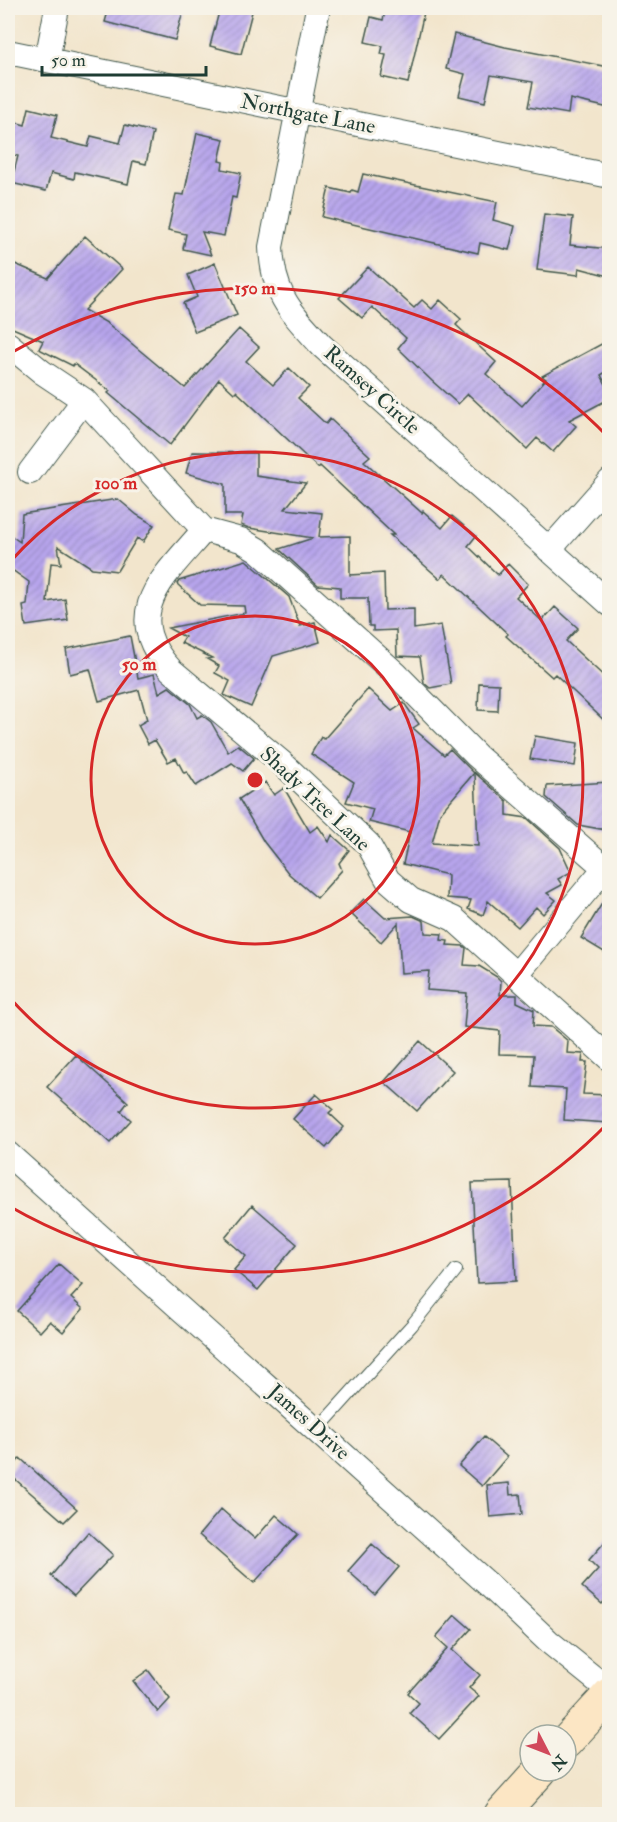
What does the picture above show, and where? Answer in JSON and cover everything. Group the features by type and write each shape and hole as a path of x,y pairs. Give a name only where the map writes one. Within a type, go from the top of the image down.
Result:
{"street":[{"path":"47,60 57,8"},
{"name":"Ramsey Circle","path":"318,8 271,247 272,271 287,308 322,346 609,604"},
{"name":"Northgate Lane","path":"8,52 609,176"},
{"path":"8,344 42,372 84,400 204,530 241,540 258,550 396,674 477,756 607,869 516,975"},
{"path":"30,472 84,400"},
{"path":"549,550 609,481"},
{"name":"Shady Tree Lane","path":"204,530 154,591 148,606 147,630 156,653 206,700 282,763 368,844 388,880 411,900 454,919 609,1059"},
{"name":"James Drive","path":"8,1154 317,1430 548,1641 609,1692"},
{"path":"578,1728 609,1692"},
{"path":"501,1815 529,1783"}],"lane":[{"path":"317,1430 412,1325 456,1270"}],"building":[{"path":"109,8 184,8 175,40 105,22"},
{"path":"220,8 253,8 241,54 210,46"},
{"path":"386,8 425,8 408,83 381,77 386,55 381,54 383,46 365,42 371,17 383,20"},
{"path":"454,34 505,47 609,67 609,108 570,99 568,114 528,107 533,82 491,75 485,102 459,96 465,74 446,69"},
{"path":"29,108 57,115 51,138 88,147 91,136 120,143 125,125 153,132 146,164 133,161 128,184 75,172 74,179 51,173 46,191 11,183 18,156 8,154 8,120 25,125"},
{"path":"197,133 224,139 219,161 223,162 222,169 241,173 236,198 232,197 224,236 202,232 211,255 183,249 186,234 168,230 176,194 184,195"},
{"path":"363,174 497,202 493,220 515,226 509,250 480,243 478,253 322,217 329,188 351,193 352,190 358,192"},
{"path":"544,214 573,217 570,245 609,249 609,276 579,268 578,275 537,270"},
{"path":"85,236 122,269 84,310 107,323 185,388 239,329 259,347 246,361 273,385 289,368 309,387 298,398 326,424 330,419 370,456 364,461 442,528 452,516 476,536 468,546 498,575 508,564 528,584 516,597 542,621 555,607 578,628 566,641 609,681 609,725 555,674 552,677 506,636 508,634 444,574 440,579 390,535 394,535 320,466 318,468 236,391 234,393 219,379 170,445 108,393 110,391 74,364 73,366 39,349 43,341 8,326 8,261 48,278"},
{"path":"215,263 237,315 195,332 183,303 197,297 188,275"},
{"path":"368,267 414,308 422,300 432,309 440,300 461,319 456,325 496,362 486,374 522,406 546,379 542,376 609,340 609,370 601,375 609,390 609,399 569,420 576,426 553,452 537,438 527,449 468,394 458,404 432,381 398,348 406,338 372,307 362,318 339,298"},
{"path":"192,452 256,453 256,476 306,483 285,509 322,513 319,537 350,536 350,575 384,573 385,610 414,609 414,629 441,625 451,684 430,688 424,683 420,657 397,656 396,630 373,631 373,626 369,626 368,598 340,598 340,587 318,585 279,549 313,538 249,528 241,525 243,515 225,515 225,484 186,473"},
{"path":"118,499 137,515 154,525 143,542 137,538 117,571 92,568 58,546 61,564 51,563 47,602 65,599 68,620 26,626 23,606 27,605 29,582 8,567 8,534 20,542 22,514"},
{"path":"246,560 289,597 300,626 315,622 320,642 273,656 251,707 224,695 230,681 215,673 219,666 207,659 212,658 181,643 185,637 168,628 245,613 244,606 200,605 177,584 179,581"},
{"path":"130,636 138,678 154,674 159,693 169,687 190,704 197,718 202,715 211,722 228,752 238,745 254,758 243,771 232,763 196,786 187,772 184,773 176,758 168,762 155,740 148,744 138,725 147,720 139,690 99,701 90,669 70,674 66,649"},
{"path":"479,683 499,684 498,711 478,710"},
{"path":"368,689 392,711 404,703 419,724 413,728 444,755 450,749 474,773 440,813 432,843 478,846 475,773 507,801 507,815 527,818 560,848 571,872 558,879 562,885 547,893 556,900 543,914 536,907 518,927 488,901 483,915 468,909 471,900 447,898 448,875 403,864 410,832 369,822 373,809 346,802 354,782 311,754 321,737 324,739"},
{"path":"535,736 578,743 575,766 530,759"},
{"path":"265,782 274,795 284,788 310,832 318,826 329,842 332,835 349,850 339,863 342,870 317,898 289,874 264,842 239,799"},
{"path":"609,782 606,830 578,825 546,797 547,786"},
{"path":"609,892 609,955 581,938"},
{"path":"364,899 385,918 413,916 424,921 425,933 442,934 441,940 448,941 447,945 466,948 464,965 479,966 497,977 501,981 500,995 517,995 517,1002 534,1010 533,1026 551,1027 568,1041 567,1053 583,1054 582,1062 587,1062 583,1094 609,1095 609,1123 564,1120 566,1089 532,1087 534,1055 499,1054 500,1031 464,1027 467,993 427,990 429,971 401,973 398,923 381,942 350,913"},
{"path":"420,1041 453,1071 417,1111 384,1082"},
{"path":"76,1055 128,1102 121,1111 131,1120 110,1143 47,1087"},
{"path":"316,1094 333,1109 329,1113 344,1127 326,1148 293,1119"},
{"path":"512,1182 516,1281 477,1283 472,1183"},
{"path":"252,1205 297,1244 258,1290 234,1270 246,1256 225,1238"},
{"path":"59,1264 83,1285 71,1298 83,1309 63,1332 50,1321 40,1332 17,1311"},
{"path":"484,1437 507,1457 482,1486 459,1466"},
{"path":"20,1458 77,1509 64,1522 8,1473"},
{"path":"509,1483 510,1495 520,1494 522,1514 490,1517 487,1485"},
{"path":"221,1509 255,1539 276,1515 298,1534 254,1583 199,1535"},
{"path":"88,1532 113,1555 74,1596 51,1576"},
{"path":"609,1537 609,1596 602,1604 582,1587 598,1569 589,1560"},
{"path":"372,1544 399,1567 375,1595 348,1571"},
{"path":"455,1615 471,1629 452,1650 480,1675 469,1688 479,1696 439,1739 410,1713 419,1703 408,1693 448,1648 436,1637"},
{"path":"148,1670 170,1699 158,1712 133,1681"}]}
